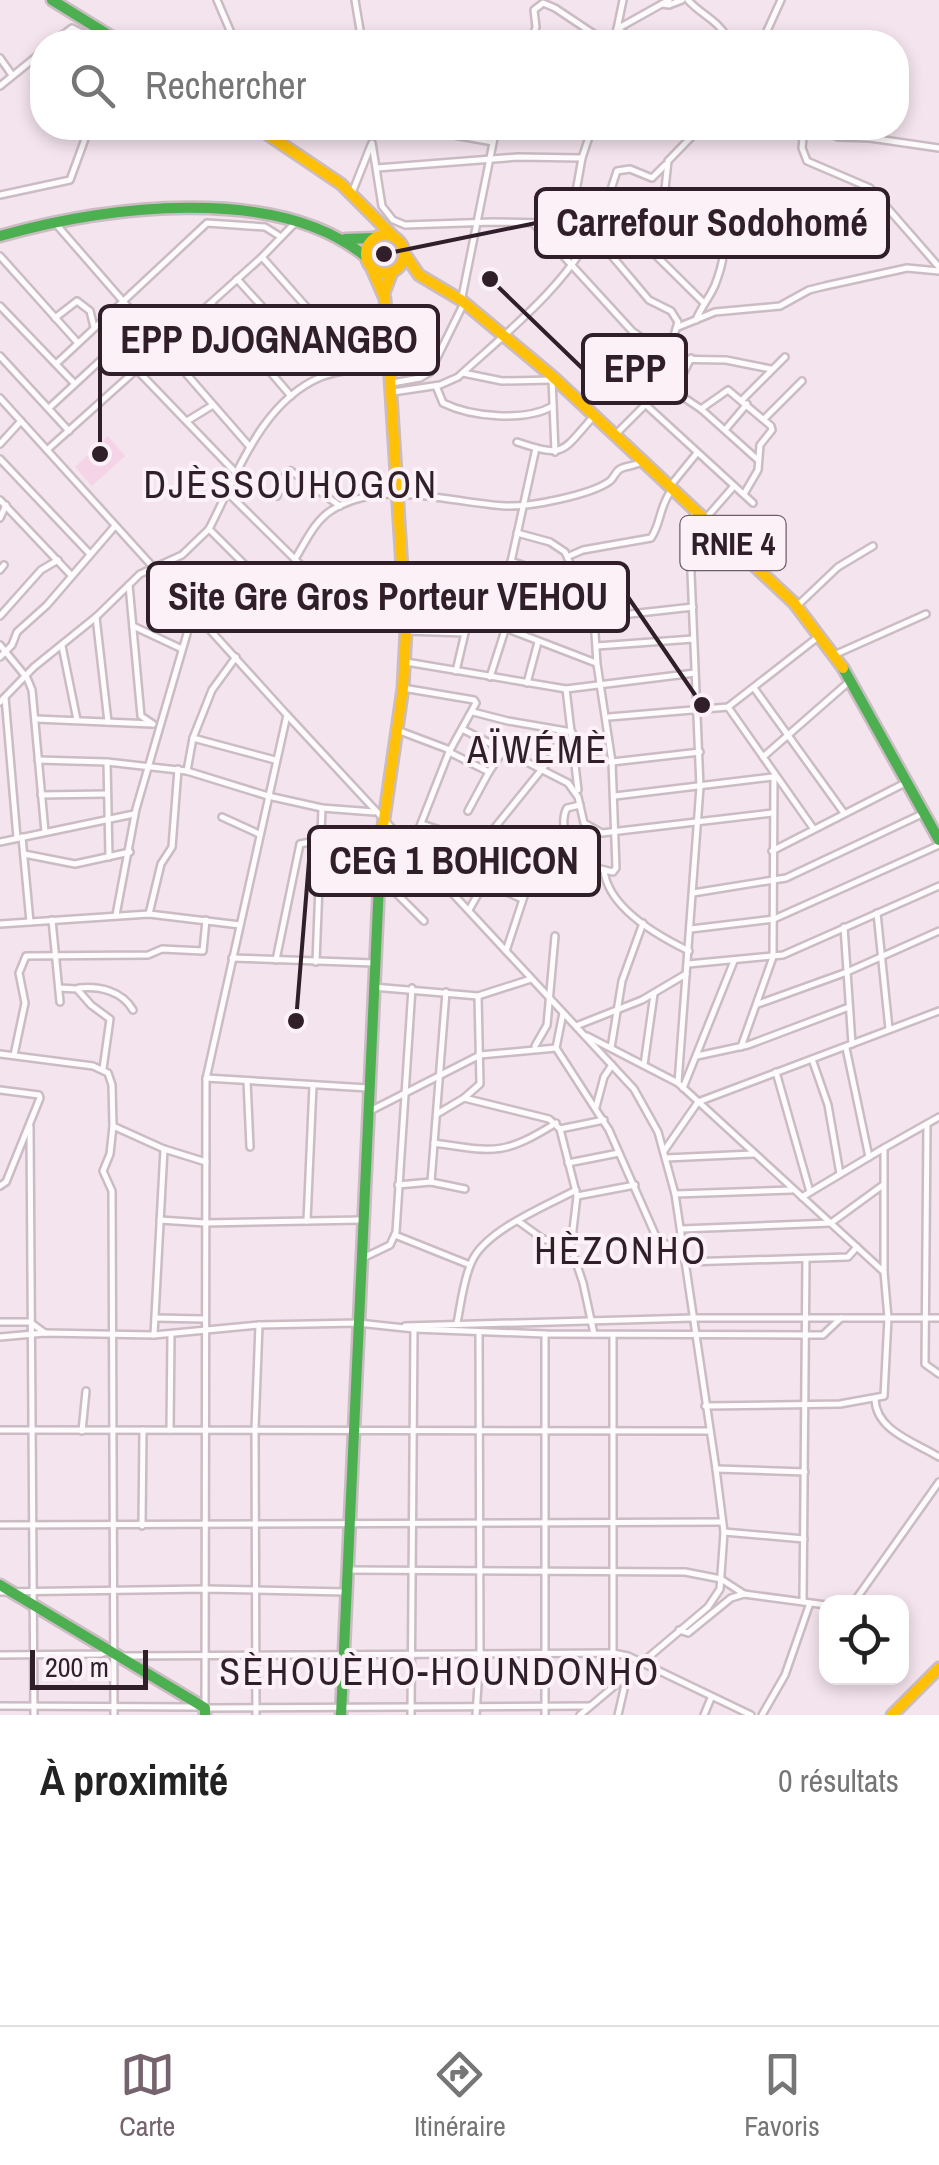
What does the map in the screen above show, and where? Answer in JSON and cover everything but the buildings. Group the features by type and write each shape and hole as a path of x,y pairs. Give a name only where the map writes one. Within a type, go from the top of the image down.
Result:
{"main road":[{"path":"52,0 85,30"},
{"name":"RNIE 4","path":"279,140 352,193 399,240 419,275 504,334 706,517 797,606 851,680 939,843"},
{"path":"0,236 54,221 114,211 178,208 229,212 294,224 345,240 365,256 384,293 406,631 403,688 379,815 342,1711"},
{"path":"365,256 377,220"},
{"path":"345,240 393,236"},
{"path":"384,293 404,253"},
{"name":"RNIE 4","path":"372,269 384,274 419,275"},
{"path":"4,1590 31,1597 203,1710"},
{"path":"895,1715 939,1668"},
{"path":"895,1715 939,1676"}],"street":[{"path":"217,0 231,30"},
{"path":"355,0 360,30"},
{"path":"617,29 623,0"},
{"path":"617,29 666,2 669,6 685,0 724,30"},
{"path":"768,30 781,0"},
{"path":"535,30 534,10 543,3 590,30"},
{"path":"0,58 12,75"},
{"path":"0,86 30,61"},
{"path":"0,194 70,180 85,140"},
{"path":"372,140 382,206 393,220 413,226 598,224 620,218 704,303"},
{"path":"393,388 430,372 446,346 463,302 493,142 485,140"},
{"path":"570,224 588,140"},
{"path":"393,388 436,386 463,373 573,264 598,224 617,171 630,169 652,178 689,140"},
{"path":"803,140 807,161 870,188 939,269"},
{"path":"884,140 939,148"},
{"path":"352,193 372,143"},
{"path":"376,168 490,159 582,158"},
{"path":"633,229 665,188 668,162"},
{"path":"341,184 360,172"},
{"path":"665,188 714,219 720,227 720,268 696,320"},
{"path":"54,221 62,235 250,447"},
{"path":"56,364 209,222 265,227 281,237"},
{"path":"532,223 632,332 663,356 726,360 771,370"},
{"path":"47,450 294,224"},
{"path":"586,224 649,300 673,313 678,327"},
{"path":"0,256 78,342"},
{"path":"262,257 348,354 353,370"},
{"path":"759,461 701,409 662,388 653,373 678,327 724,310 780,306 809,290 906,268 939,269"},
{"path":"237,279 324,376"},
{"path":"55,318 76,300 90,311 94,327"},
{"path":"211,303 290,396"},
{"path":"0,306 75,384"},
{"path":"48,408 140,324"},
{"path":"0,356 69,430"},
{"path":"616,434 662,388 686,371 691,358"},
{"path":"724,430 785,358"},
{"path":"140,574 182,555 209,529 250,447 290,396 324,376 391,365"},
{"path":"137,370 237,474"},
{"path":"463,373 502,381 552,378 555,452"},
{"path":"764,419 802,380"},
{"path":"436,386 443,403 473,411 533,414 553,406"},
{"path":"701,409 728,390 772,428 760,445 759,461 744,494"},
{"path":"0,398 612,1065 653,1119 675,1194 686,1262 724,1522 721,1579 716,1597 708,1607 580,1715"},
{"path":"188,421 213,405"},
{"path":"646,405 753,503"},
{"path":"517,442 555,452 565,448 595,415"},
{"path":"0,444 21,421"},
{"path":"490,677 513,595 507,585 536,448"},
{"path":"568,556 650,538 656,530 660,507 697,453"},
{"path":"0,459 90,554"},
{"path":"295,558 318,522 340,506 377,494 523,506 545,504 598,486 622,468 632,468 644,460"},
{"path":"277,496 282,479 291,471 340,506"},
{"path":"706,517 734,486"},
{"path":"228,493 326,590"},
{"path":"3,502 72,575"},
{"path":"0,518 3,502"},
{"path":"680,1086 700,787 693,607 694,506"},
{"path":"3,654 17,632 34,619 116,526"},
{"path":"209,529 279,599"},
{"path":"517,533 550,542 568,556 594,618 597,664 608,718 616,870 560,859"},
{"path":"797,606 838,567 873,546"},
{"path":"0,616 42,570 58,560"},
{"path":"30,922 2,700 129,585 140,574 145,560"},
{"path":"511,560 579,585"},
{"path":"129,585 142,716 137,724"},
{"path":"513,595 594,618 693,607"},
{"path":"116,915 136,814 193,612"},
{"path":"834,655 926,614"},
{"path":"96,617 108,722"},
{"path":"133,626 182,649"},
{"path":"506,628 597,664"},
{"path":"406,631 466,633 456,671"},
{"path":"608,718 728,707 820,635"},
{"path":"597,646 694,640"},
{"path":"527,683 538,641"},
{"path":"0,645 32,690 44,832"},
{"path":"62,646 77,720"},
{"path":"149,914 161,864 172,847 182,770 212,690 236,657"},
{"path":"405,662 566,688 695,673"},
{"path":"763,757 851,680"},
{"path":"403,688 476,701 450,751 411,849"},
{"path":"566,688 579,801 584,823 591,828 602,834 617,833 772,813"},
{"path":"754,688 844,813"},
{"path":"728,707 813,828"},
{"path":"473,712 572,732"},
{"path":"203,1710 206,1078 288,715"},
{"path":"142,716 153,724"},
{"path":"36,719 161,725"},
{"path":"396,729 489,772"},
{"path":"462,729 568,783 579,801"},
{"path":"480,846 558,746 560,731"},
{"path":"193,738 275,760"},
{"path":"468,810 503,751"},
{"path":"576,758 612,762 700,752"},
{"path":"38,760 182,770 268,796 379,815"},
{"path":"108,762 109,857"},
{"path":"615,796 775,776"},
{"path":"741,1048 774,957 775,776"},
{"path":"772,850 907,782"},
{"path":"40,795 108,794"},
{"path":"506,950 531,875 560,859 567,844 565,812 579,801"},
{"path":"316,962 322,808"},
{"path":"694,893 773,882 925,813"},
{"path":"0,842 136,814"},
{"path":"222,817 259,834"},
{"path":"422,824 480,846 531,875"},
{"path":"276,960 300,844 320,840"},
{"path":"690,928 774,919 939,843"},
{"path":"24,854 68,864 130,852"},
{"path":"604,869 610,892 643,923 689,951"},
{"path":"378,875 424,921"},
{"path":"318,880 377,891"},
{"path":"469,911 487,883 522,899"},
{"path":"688,964 774,957 939,886"},
{"path":"878,912 889,1030"},
{"path":"0,924 149,914 240,924"},
{"path":"52,920 60,1002"},
{"path":"14,1055 24,1002 19,973 23,959 30,955 148,955 162,949 204,951 206,920"},
{"path":"611,1048 622,981 643,923"},
{"path":"844,928 849,1045 869,1157"},
{"path":"758,1004 847,972 939,932"},
{"path":"533,1048 544,1034 554,936"},
{"path":"232,958 374,963"},
{"path":"680,1086 697,1056 734,961"},
{"path":"576,1026 654,993 688,973"},
{"path":"373,987 478,996 531,979"},
{"path":"59,988 93,988 117,994 133,1010"},
{"path":"361,1259 390,1245 395,1235 412,988"},
{"path":"78,989 87,1002 111,1020 103,1069 112,1085 113,1126 110,1154 103,1171 112,1187 114,1712"},
{"path":"431,1182 446,992"},
{"path":"644,1065 654,993"},
{"path":"437,1114 480,1084 478,996"},
{"path":"697,1056 741,1048 850,1007"},
{"path":"665,1154 698,1102 939,1011"},
{"path":"563,1013 556,1048 604,1120 658,1241 684,1251"},
{"path":"583,1034 680,1086 884,1272"},
{"path":"368,1112 480,1054 556,1048"},
{"path":"0,1054 103,1069"},
{"path":"812,1059 828,1105 840,1174"},
{"path":"596,1106 604,1077 612,1065"},
{"path":"776,1072 810,1192"},
{"path":"206,1078 369,1088"},
{"path":"247,1080 250,1147"},
{"path":"307,1221 313,1085"},
{"path":"0,1090 39,1095 40,1103 6,1182 0,1186"},
{"path":"464,1098 558,1126"},
{"path":"802,1197 939,1117"},
{"path":"434,1143 491,1152 558,1126 604,1120"},
{"path":"928,1124 925,1364 939,1374"},
{"path":"30,1126 34,1715"},
{"path":"113,1126 164,1149 206,1162"},
{"path":"558,1126 576,1193 571,1247 584,1282 594,1334"},
{"path":"705,1406 840,1404 884,1396 888,1318 884,1148"},
{"path":"154,1335 164,1149"},
{"path":"568,1163 620,1153"},
{"path":"665,1154 754,1154"},
{"path":"398,1185 431,1182 465,1189"},
{"path":"456,1325 470,1265 480,1248 518,1220 576,1193 635,1185"},
{"path":"681,1229 831,1223 884,1185"},
{"path":"675,1194 794,1190"},
{"path":"160,1220 206,1224 362,1220"},
{"path":"518,1220 543,1240 571,1247"},
{"path":"395,1235 470,1265"},
{"path":"686,1262 848,1257 856,1246"},
{"path":"762,1715 785,1675 807,1602 806,1259"},
{"path":"154,1318 204,1319"},
{"path":"414,1327 693,1318 939,1318"},
{"path":"0,1337 45,1333 154,1335 259,1325 358,1324 546,1334 823,1335 841,1318"},
{"path":"0,1322 30,1322 45,1333"},
{"path":"510,1324 510,1332"},
{"path":"256,1712 255,1429 259,1325"},
{"path":"411,1711 414,1327"},
{"path":"476,1715 480,1654 479,1332"},
{"path":"170,1334 170,1430"},
{"path":"545,1715 546,1334"},
{"path":"613,1334 613,1653"},
{"path":"82,1431 86,1391"},
{"path":"875,1399 876,1412 886,1426 939,1457"},
{"path":"0,1430 709,1431"},
{"path":"142,1526 143,1430"},
{"path":"716,1469 805,1472"},
{"path":"859,1595 939,1482"},
{"path":"0,1525 724,1522"},
{"path":"724,1532 804,1539"},
{"path":"348,1570 685,1572 721,1579 744,1594"},
{"path":"31,1597 114,1590 346,1592"},
{"path":"680,1630 688,1633 731,1598 744,1594 819,1605"},
{"path":"0,1655 613,1653 751,1715"},
{"path":"618,1715 628,1673"},
{"path":"704,1715 711,1698"},
{"path":"0,1706 114,1712 590,1706"}],"shaded area":[{"path":"384,238 395,243 400,254 395,265 384,270 373,265 368,254 373,243"},
{"path":"108,436 125,456 92,486 75,467"}],"traffic: fast":[{"path":"52,0 101,30"},
{"path":"0,236 137,210 237,210 284,218 328,233 365,256"},
{"path":"345,239 373,238"},
{"path":"843,668 939,840"},
{"path":"341,1715 381,840"},
{"path":"0,1585 205,1708 205,1715"}],"traffic: slow":[{"path":"276,140 341,184 393,236"},
{"path":"385,235 399,240 404,254 399,268 385,273 371,268 366,254 371,240 385,235"},
{"path":"404,253 419,275 461,300 552,376 794,603 843,668"},
{"path":"372,269 385,299 406,631 403,688 381,840"},
{"path":"384,293 392,272"},
{"path":"892,1715 939,1668"}],"place":[{"name":"Carrefour Sodohomé","path":"384,254"},
{"name":"EPP","path":"490,279"},
{"name":"EPP DJOGNANGBO","path":"100,454"},
{"name":"Site Gre Gros Porteur VEHOU","path":"702,705"},
{"name":"CEG 1 BOHICON","path":"296,1021"}],"district":[{"name":"DJÈSSOUHOGON","path":"291,484"},
{"name":"AÏWÉMÈ","path":"538,749"},
{"name":"HÈZONHO","path":"621,1250"},
{"name":"SÈHOUÈHO-HOUNDONHO","path":"440,1671"}]}
